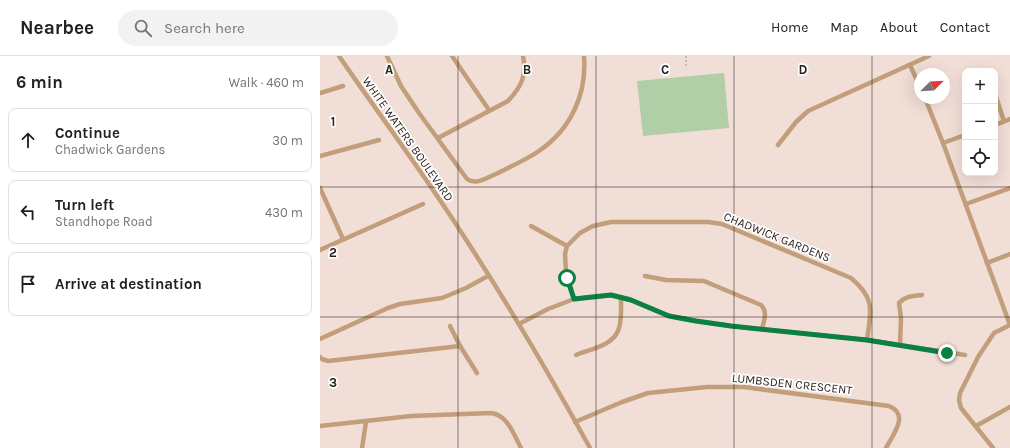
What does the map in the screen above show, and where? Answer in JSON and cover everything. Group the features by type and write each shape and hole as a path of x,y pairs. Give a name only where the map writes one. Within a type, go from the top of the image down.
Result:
{"street":[{"name":"WHITE WATERS BOULEVARD","path":"338,56 462,233 519,324 563,398 590,448"},
{"path":"387,56 401,86 462,173 471,182 478,182 538,152 555,138 572,116 581,93 585,70 584,56"},
{"path":"452,56 489,110"},
{"path":"438,138 489,110 508,102 523,80 523,56"},
{"path":"778,145 796,122 808,112 929,56"},
{"path":"910,65 914,74"},
{"path":"320,93 343,86"},
{"path":"998,103 1004,121"},
{"path":"927,104 1010,325 994,333 978,357 960,393 959,400 961,408 993,448"},
{"path":"998,124 1010,119"},
{"path":"943,143 962,136"},
{"path":"320,156 379,140"},
{"path":"320,188 343,239"},
{"path":"966,204 1010,188"},
{"path":"320,250 423,204"},
{"name":"CHADWICK GARDENS","path":"567,246 580,233 593,226 611,222 708,222 722,224 851,278 860,286 867,296 871,309 867,340"},
{"path":"531,226 567,246 565,254 566,272 574,299"},
{"path":"987,263 1010,254"},
{"path":"320,339 388,308 400,304 442,298 466,288 488,276"},
{"path":"644,276 666,280 704,281 761,305 766,314 762,329"},
{"path":"519,324 548,309 574,299 611,295 621,297 669,316 696,321 867,340 965,355"},
{"path":"900,345 899,303 907,297 922,295"},
{"path":"576,354 611,341 617,335 620,327 621,297"},
{"path":"450,326 460,346 477,373"},
{"path":"320,357 328,360 460,346"},
{"name":"LUMBSDEN CRESCENT","path":"575,422 622,402 648,393 707,387 744,387 889,406 894,408 900,417 899,422 886,448"},
{"path":"976,426 1010,407"},
{"path":"320,426 411,416 496,414 500,415 506,420 521,448"},
{"path":"362,448 366,422"}],"path":[{"path":"686,56 686,66"}],"green space":[{"path":"724,73 729,128 643,136 637,81"}],"route":[{"path":"567,278 574,299 611,295 631,300 669,316 696,321 867,340 947,353"}]}
